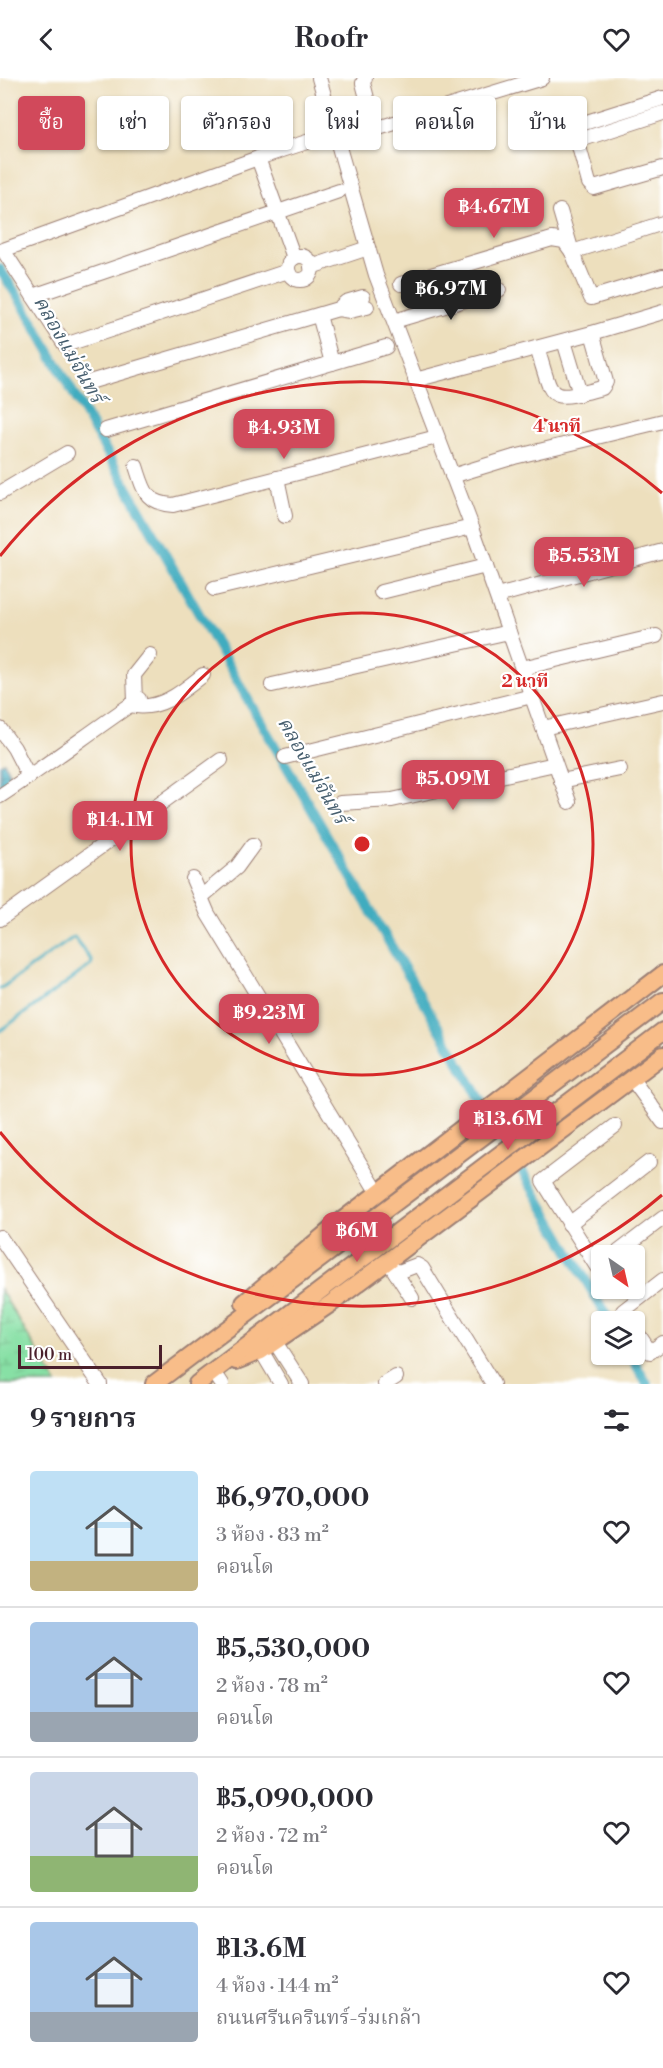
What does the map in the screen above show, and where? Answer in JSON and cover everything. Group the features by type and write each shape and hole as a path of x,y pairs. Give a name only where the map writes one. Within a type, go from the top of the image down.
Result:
{"main road":[{"path":"208,1341 222,1324 258,1290 378,1193 663,974"},
{"path":"154,1384 208,1341 476,1143 663,1001"},
{"path":"197,1384 246,1358 264,1340 488,1162 663,1031"},
{"path":"264,1340 392,1267 498,1179 663,1055"}],"street":[{"path":"321,78 368,248 374,299 394,321 472,527 569,802"},
{"path":"365,78 363,83 375,129 542,78"},
{"path":"587,122 663,98"},
{"path":"663,112 583,139 578,143 589,183 594,188 663,168"},
{"path":"305,143 3,250 65,345 291,265 305,258 311,267"},
{"path":"258,158 278,213 293,278 300,280 308,277 311,267"},
{"path":"33,296 339,191"},
{"path":"560,211 572,252 591,298 663,276"},
{"path":"572,252 663,223"},
{"path":"401,284 552,239 564,241 572,252"},
{"path":"311,267 368,248"},
{"path":"394,321 499,290"},
{"path":"86,383 338,309 350,311 374,299"},
{"path":"415,380 663,312"},
{"path":"319,315 332,363"},
{"path":"537,348 551,391 562,397 602,388 606,382 592,333"},
{"path":"564,340 580,394"},
{"path":"106,430 386,347"},
{"path":"452,476 514,457 663,421"},
{"path":"136,466 150,498 161,504 173,505 437,437"},
{"path":"0,493 67,453"},
{"path":"277,478 285,516"},
{"path":"214,589 472,527"},
{"path":"497,596 663,551"},
{"path":"381,592 486,566"},
{"path":"272,685 509,632"},
{"path":"522,668 656,636"},
{"path":"150,656 134,675 135,702 142,708 171,698 203,675"},
{"path":"285,757 532,696"},
{"path":"543,728 663,701"},
{"path":"0,796 135,702"},
{"path":"0,729 14,748 29,777"},
{"path":"0,919 221,760"},
{"path":"404,806 485,786 555,765"},
{"path":"561,781 620,769"},
{"path":"340,802 392,800 485,786"},
{"path":"201,897 237,867 253,844"},
{"path":"194,879 208,914 378,1193"},
{"path":"632,1079 663,1122"},
{"path":"591,1259 543,1181 615,1126"},
{"path":"569,1224 649,1162"},
{"path":"627,1245 663,1218"},
{"path":"0,1237 100,1384"},
{"path":"412,1298 392,1267 417,1265 422,1268 493,1384"},
{"path":"623,1311 663,1280"},
{"path":"264,1340 281,1384"},
{"path":"264,1340 302,1384"},
{"path":"645,1344 650,1352 663,1343"}],"green space":[{"path":"0,1289 57,1384 0,1384"}],"water":[{"path":"4,762 13,781 0,789 0,764"}],"waterway":[{"name":"คลองแม่จันทร์","path":"0,269 23,305 255,712 604,1311"},
{"path":"0,989 74,937 92,961 91,965 0,1031"},
{"name":"คลองแม่จันทร์","path":"636,1365 647,1384"}]}
